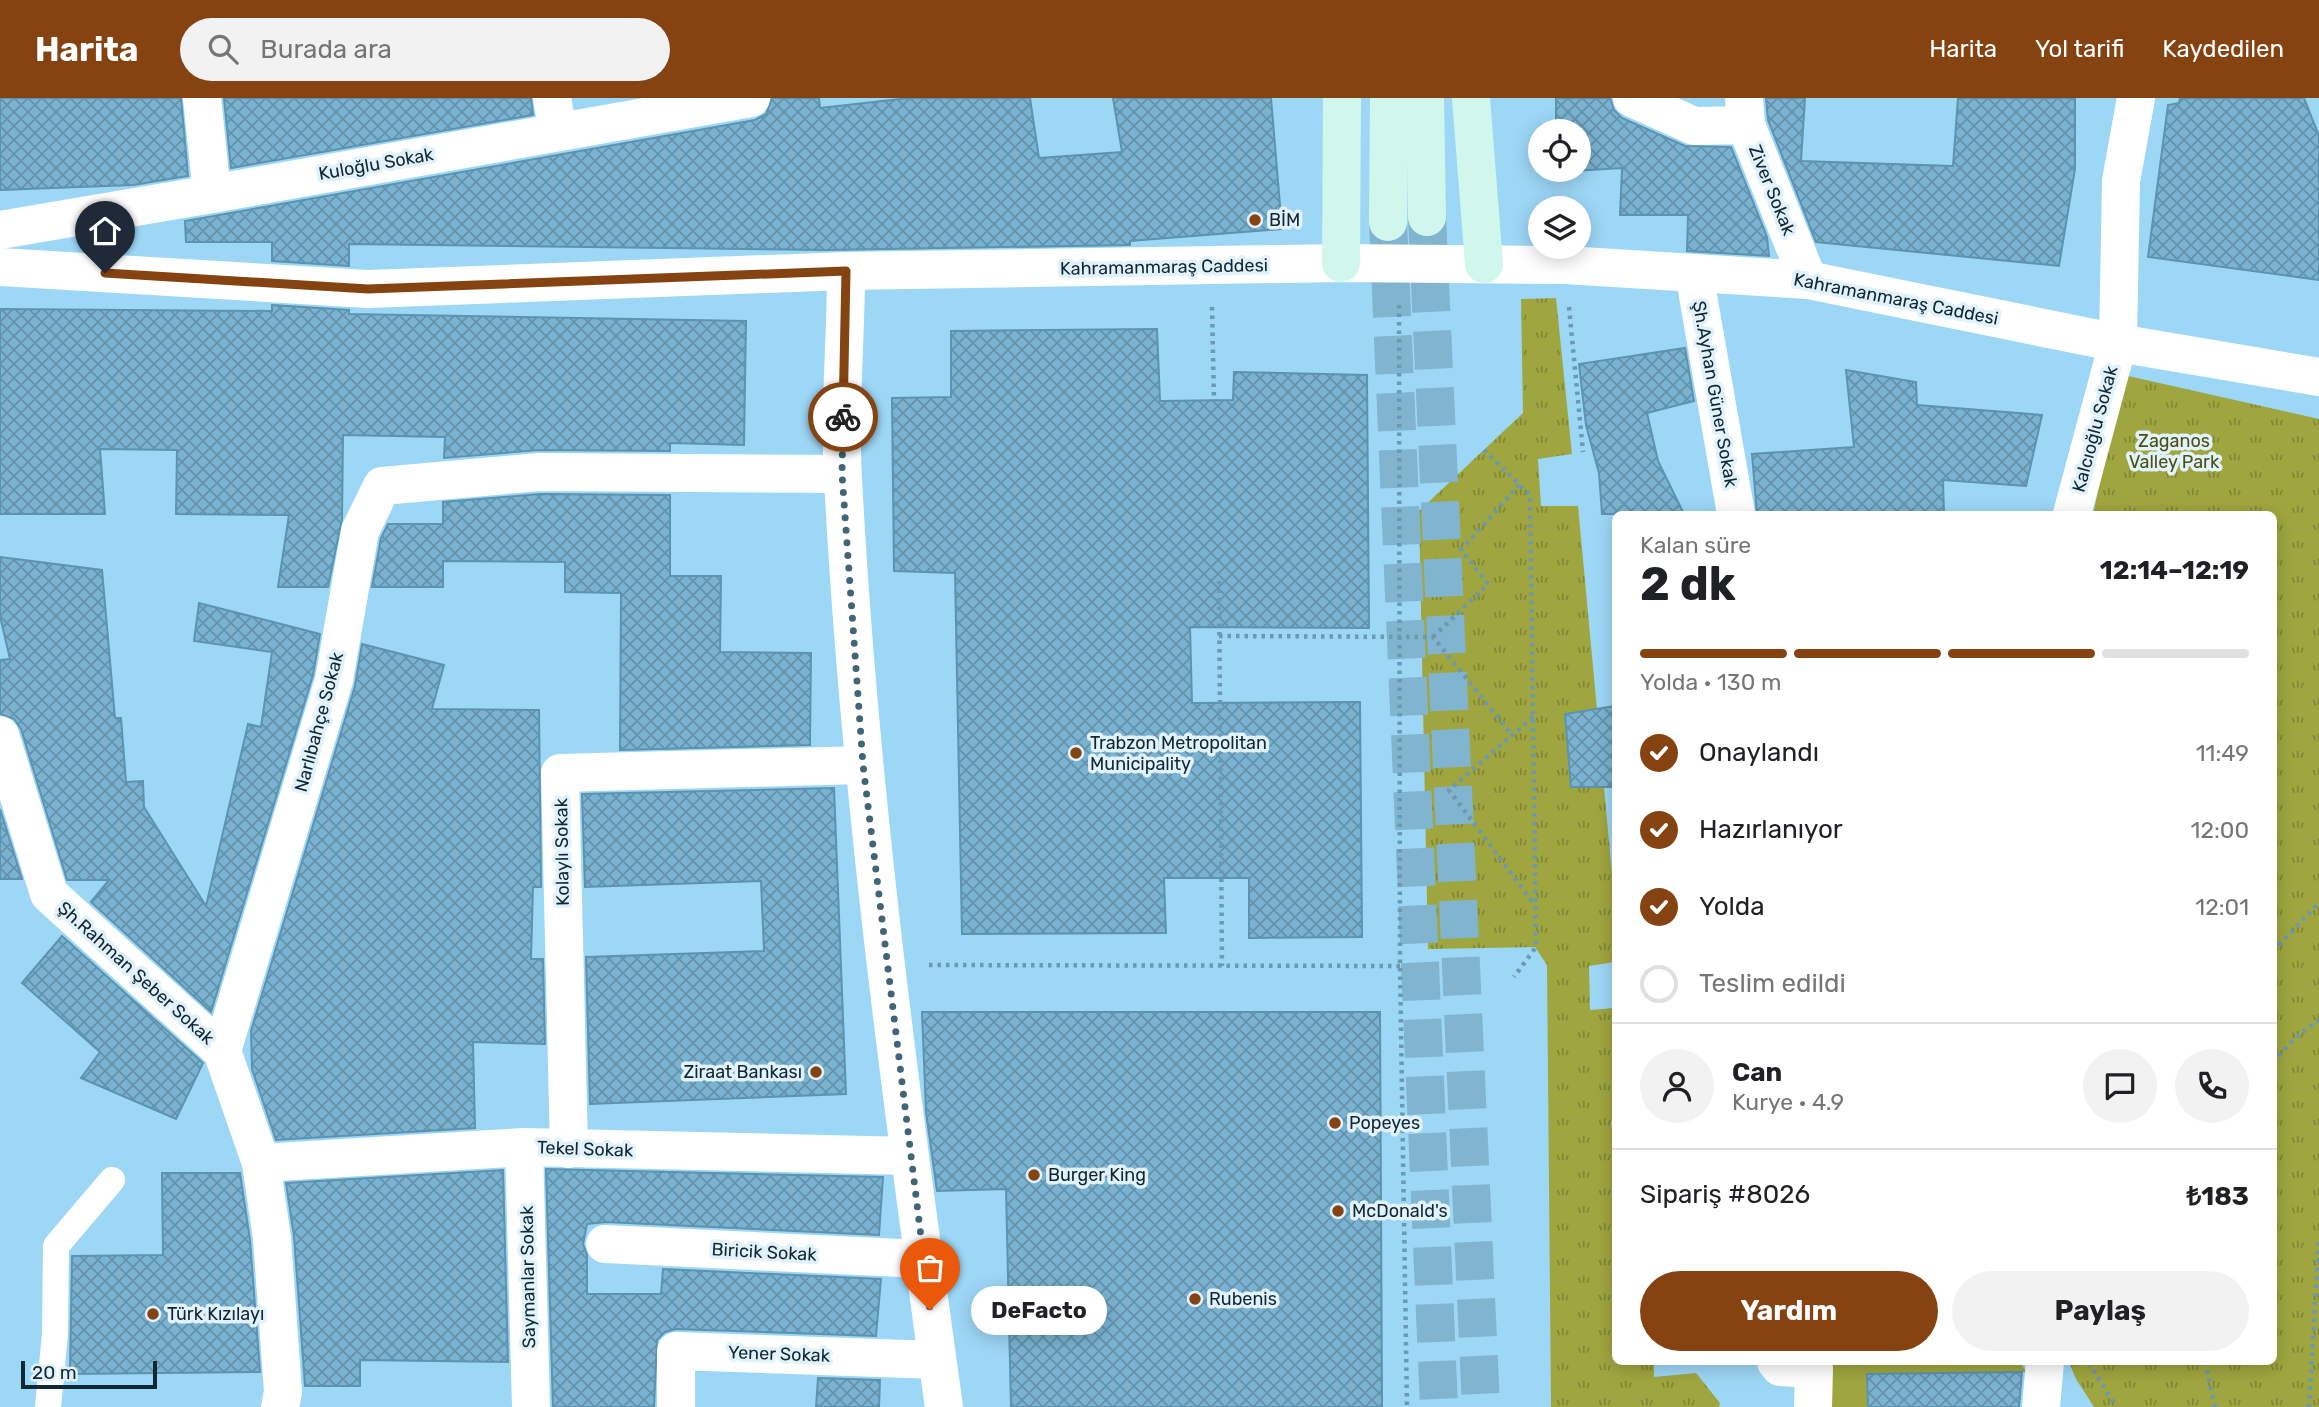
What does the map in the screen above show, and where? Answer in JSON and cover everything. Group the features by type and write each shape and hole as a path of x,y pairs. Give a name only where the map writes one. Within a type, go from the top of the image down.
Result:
{"main road":[{"path":"1341,263 1342,98"},
{"path":"1388,222 1389,98"},
{"path":"1425,98 1427,217"},
{"path":"1471,98 1484,264"}],"street":[{"path":"202,98 212,194"},
{"name":"Kuloğlu Sokak","path":"0,230 212,194 555,114 751,98"},
{"path":"1632,98 1694,126 1745,112"},
{"name":"Kalcıoğlu Sokak","path":"2073,511 2118,343 2121,181 2137,98"},
{"name":"Ziver Sokak","path":"1745,112 1808,280"},
{"name":"Kahramanmaraş Caddesi","path":"0,267 368,289 846,271 1341,263 1565,265 1808,280 2118,343 2319,377"},
{"path":"846,271 842,474 863,765 909,1156 944,1407"},
{"name":"Şh.Ayhan Güner Sokak","path":"1695,273 1735,511"},
{"name":"Narlıbahçe Sokak","path":"222,1051 334,680 360,531 382,486 539,472 842,474"},
{"name":"Şh.Rahman Şeber Sokak","path":"0,735 50,894 222,1051"},
{"name":"Kolaylı Sokak","path":"569,1149 560,773 863,765"},
{"path":"222,1051 261,1163 272,1238 283,1392 280,1407"},
{"name":"Tekel Sokak","path":"261,1163 524,1147 909,1156"},
{"name":"Saymanlar Sokak","path":"524,1147 531,1407"},
{"name":"Biricik Sokak","path":"605,1244 923,1259"},
{"name":"Yener Sokak","path":"677,1407 677,1351 937,1360"},
{"path":"1778,1365 1814,1369 1813,1407"},
{"path":"2041,1407 2045,1365"}],"lane":[{"path":"48,1407 55,1334 56,1246 112,1180"}],"path":[{"path":"1399,264 1400,966 1407,1407"},
{"path":"1565,265 1583,452"},
{"path":"1484,450 1530,495 1536,947 1514,977"},
{"path":"1219,636 1433,637 1488,584 1461,550 1519,485"},
{"path":"1219,581 1222,966"},
{"path":"1433,637 1512,735"},
{"path":"1533,717 1449,790 1535,904"},
{"path":"2277,947 2319,903"},
{"path":"937,965 1400,966"},
{"path":"2277,1058 2296,1037 2319,1020"},
{"path":"2309,1407 2319,1238"},
{"path":"2090,1365 2116,1407"},
{"path":"2206,1365 2215,1407"},
{"path":"2311,1370 2319,1370"}],"green space":[{"path":"1556,298 1572,454 1538,459 1541,506 1578,506 1597,709 1565,714 1571,787 1604,787 1612,874 1612,962 1589,966 1590,1010 1612,1008 1612,1365 1654,1365 1654,1377 1696,1373 1720,1403 1719,1407 1551,1407 1547,965 1535,947 1428,949 1419,511 1523,413 1521,299"},
{"name":"Zaganos Valley Park","path":"2124,375 2319,419 2319,1407 2094,1407 2070,1365 2277,1365 2277,511 2094,511"},
{"path":"1830,1365 2021,1365 2027,1372 1908,1373 1907,1407 1830,1407"}],"building":[{"path":"0,98 181,98 188,176 133,185 0,190"},
{"path":"224,98 531,98 533,115 231,168"},
{"path":"772,98 819,98 820,108 909,98 1030,98 1039,158 1122,152 1113,98 1271,98 1282,229 1130,241 1130,245 826,250 349,244 349,266 272,261 272,242 186,242 185,221 755,120 766,114"},
{"path":"1556,98 1610,98 1614,110 1622,118 1685,146 1731,147 1767,237 1769,256 1687,251 1688,215 1620,215 1622,168 1591,170 1591,119 1556,119"},
{"path":"1766,98 1805,98 1801,161 1953,166 1958,98 2075,98 2075,169 2059,266 1816,242 1768,120"},
{"path":"2180,98 2304,98 2319,136 2319,280 2148,257 2168,105 2179,103"},
{"path":"272,305 349,310 349,314 746,321 744,445 670,443 670,451 539,450 444,458 445,437 343,435 342,519 328,587 278,587 289,515 176,514 177,450 100,449 105,514 0,514 0,309 272,311"},
{"name":"Trabzon Metropolitan Municipality","path":"1157,329 1160,401 1233,400 1234,372 1367,375 1369,628 1190,627 1192,703 1360,702 1362,937 1249,938 1249,878 1164,878 1166,933 962,934 955,573 894,571 892,398 951,397 951,331"},
{"path":"1685,348 1694,401 1647,413 1658,461 1683,511 1612,511 1612,514 1602,514 1599,473 1586,425 1579,364"},
{"path":"1846,370 1916,382 1917,405 2042,415 2026,486 1943,480 1944,511 1757,511 1752,454 1854,447"},
{"path":"540,494 670,495 670,576 721,576 720,652 811,653 810,745 620,750 621,593 565,592 565,562 443,561 443,587 372,587 381,538 388,524 443,524 443,502"},
{"path":"0,557 102,570 115,718 121,718 126,782 143,781 144,807 206,906 248,724 261,727 272,652 194,641 199,603 320,634 313,675 211,1012 91,902 109,880 67,880 21,729 14,719 0,714 0,660 10,659 0,616"},
{"path":"362,644 444,665 432,709 539,710 541,887 533,887 531,959 543,959 545,1044 473,1042 475,1128 276,1140 252,1069 251,1031 355,686"},
{"path":"1612,706 1612,787 1571,787 1565,714"},
{"path":"834,788 846,1094 590,1104 586,957 764,951 761,881 585,887 582,794"},
{"path":"0,809 22,879 0,879"},
{"path":"62,936 203,1063 176,1119 81,1078 100,1052 22,983"},
{"name":"Rubenis","path":"922,1012 1380,1012 1382,1407 1011,1407 1006,1189 937,1191 926,1112"},
{"path":"546,1169 883,1177 879,1235 606,1222 587,1224 583,1244 587,1255 587,1294 661,1294 663,1269 881,1279 876,1336 676,1329 665,1332 657,1340 654,1407 553,1407"},
{"path":"503,1170 508,1362 360,1360 360,1386 305,1386 294,1236 286,1183"},
{"name":"Türk Kızılayı","path":"162,1173 240,1173 250,1240 260,1372 70,1374 72,1256 163,1255"},
{"path":"2022,1372 2019,1407 1868,1407 1867,1374"},
{"path":"818,1378 880,1380 879,1407 816,1407"}],"tunnel":[{"path":"1427,217 1481,1407"},
{"path":"1388,222 1439,1407"}],"way so far":[{"path":"843,417 842,474 863,765 930,1310"}],"place":[{"name":"BİM","path":"1255,220"},
{"name":"Trabzon Metropolitan Municipality","path":"1076,753"},
{"name":"Ziraat Bankası","path":"816,1072"},
{"name":"Popeyes","path":"1335,1123"},
{"name":"Burger King","path":"1034,1175"},
{"name":"McDonald's","path":"1338,1211"},
{"name":"Rubenis","path":"1195,1299"},
{"name":"DeFacto","path":"930,1310"},
{"name":"Türk Kızılayı","path":"153,1314"}],"route":[{"path":"105,273 368,289 846,271 843,417"}]}
